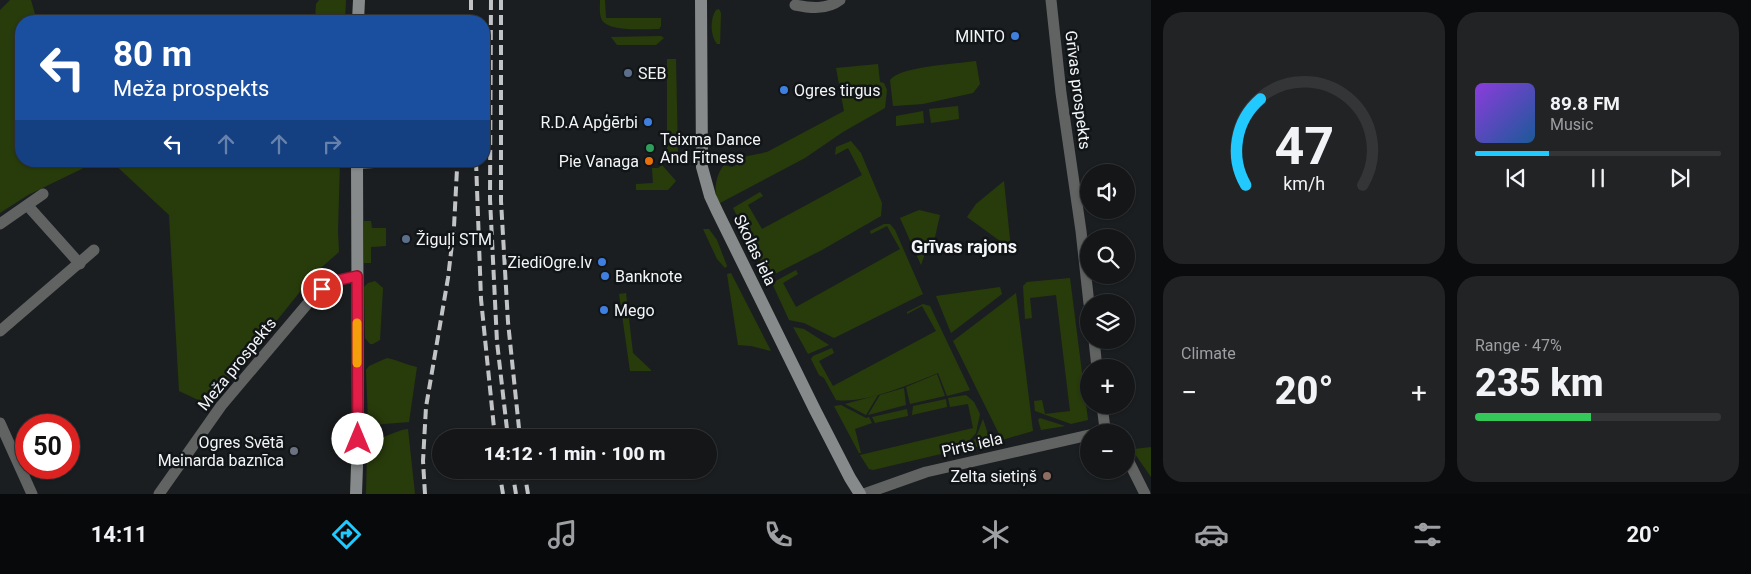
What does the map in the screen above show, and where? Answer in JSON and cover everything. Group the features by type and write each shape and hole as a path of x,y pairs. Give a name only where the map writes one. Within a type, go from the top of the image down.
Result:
{"main road":[{"path":"358,15 359,0"},
{"name":"Skolas iela","path":"701,0 702,167 706,182 714,203 815,410 850,478 862,494"},
{"path":"356,167 356,494"}],"street":[{"path":"794,5 812,8 835,4 840,0"},
{"name":"Grīvas prospekts","path":"1051,0 1061,93 1081,231 1088,294"},
{"path":"0,224 43,194"},
{"path":"28,206 80,264"},
{"path":"0,331 94,250"},
{"name":"Meža prospekts","path":"159,494 222,406 314,296 330,282 357,276"},
{"path":"0,423 32,494"},
{"name":"Pirts iela","path":"862,494 926,472 1080,437"},
{"path":"1135,474 1145,494"}],"green space":[{"path":"10,0 31,0 35,15 15,15 15,167 86,167 28,195 0,213 0,10"},
{"path":"319,0 346,0 345,15 315,15 316,4"},
{"path":"600,0 605,0 606,18 661,18 661,26 659,29 628,29 606,24 602,20 600,13"},
{"path":"719,9 721,13 720,44 717,44 712,32 712,22 714,13"},
{"path":"661,36 664,38 656,45 617,45 611,37"},
{"path":"667,59 676,59 678,155 676,158 667,151"},
{"path":"976,61 980,84 973,93 923,104 893,106 890,80 896,75 917,69"},
{"path":"878,64 880,82 884,83 887,90 885,108 843,132 805,158 720,203 716,195 716,184 719,173 724,165 732,167 744,161 743,157 767,152 844,111 836,68"},
{"path":"958,106 959,119 931,123 929,109"},
{"path":"923,111 924,123 896,126 896,116"},
{"path":"851,141 861,153 882,203 881,216 822,250 769,277 733,208 760,192 763,196 748,205 762,229 862,175 848,148 835,155 836,147"},
{"path":"662,165 676,181 668,190 636,190 636,184 653,183 652,168 658,168"},
{"path":"117,167 340,167 339,252 315,273 209,405 179,391 169,215"},
{"path":"1004,181 1011,249 967,217 976,204"},
{"path":"919,210 940,215 935,237 927,248 921,265 900,218"},
{"path":"364,221 371,221 372,228 386,228 386,246 371,247 371,263 364,263"},
{"path":"884,224 890,224 895,230 923,294 834,338 804,323 789,320 772,283 796,270 798,274 783,283 796,307 900,249 887,226 871,234 870,231"},
{"path":"703,229 709,229 717,240 727,266 725,268 717,259"},
{"path":"731,273 771,351 738,345 727,274"},
{"path":"1070,278 1080,359 1080,414 1087,414 1088,420 1071,424 1035,411 1034,401 1042,400 1045,414 1070,411 1056,295 1030,298 1032,318 1025,319 1023,286 1027,282"},
{"path":"375,281 383,288 380,340 370,344 365,338 364,287 368,283"},
{"path":"1000,287 1002,294 951,333 936,296"},
{"path":"626,293 633,353 651,371 630,371 619,294"},
{"path":"1016,293 1033,431 1002,440 953,341"},
{"path":"923,304 930,306 970,390 947,396 938,373 874,396 860,399 836,400 824,378 819,375 811,359 813,356 832,348 834,353 819,361 833,386 936,331 922,306 907,314 907,312"},
{"path":"793,327 804,329 829,345 808,354"},
{"path":"387,358 417,367 409,422 372,425 368,421 366,370 369,366"},
{"path":"937,374 945,396 910,404 906,387"},
{"path":"904,388 906,405 868,415 880,395"},
{"path":"878,395 866,415 845,404"},
{"path":"966,395 974,402 980,414 976,433 962,449 873,470 869,469 860,455 973,428 968,404 950,407 948,398"},
{"path":"946,399 947,407 912,415 913,406"},
{"path":"841,405 866,418 869,417 872,423 855,429 861,453 859,453 834,406"},
{"path":"907,409 908,416 875,423 872,417"},
{"path":"1040,418 1065,426 1041,430 1038,420"},
{"path":"983,419 991,443 968,449 976,437"},
{"path":"408,429 415,494 366,494 367,451 375,444 375,440"},
{"path":"1151,447 1151,477 1135,454 1135,449"}],"railway":[{"path":"471,0 471,15"},
{"path":"491,0 490,199 497,342 507,429"},
{"path":"501,0 501,201 508,322 519,429"},
{"path":"476,167 481,299 494,429"},
{"path":"425,494 423,461 426,407 448,278 454,227 457,169"},
{"path":"500,479 503,494"},
{"path":"514,479 516,494"},
{"path":"526,479 528,494"}],"slow traffic":[{"path":"357,323 357,363"}],"place":[{"name":"MINTO","path":"1015,36"},
{"name":"SEB","path":"628,73"},
{"name":"Ogres tirgus","path":"784,90"},
{"name":"R.D.A Apģērbi","path":"648,122"},
{"name":"Teixma Dance And Fitness","path":"650,148"},
{"name":"Pie Vanaga","path":"649,161"},
{"name":"Žiguļi STM","path":"406,239"},
{"name":"ZiediOgre.lv","path":"602,262"},
{"name":"Banknote","path":"605,276"},
{"name":"Mego","path":"604,310"},
{"name":"Ogres Svētā Meinarda baznīca","path":"294,451"},
{"name":"Zelta sietiņš","path":"1047,476"}],"district":[{"name":"Grīvas rajons","path":"964,246"}],"route":[{"path":"322,289 330,282 357,276 358,439"}]}
